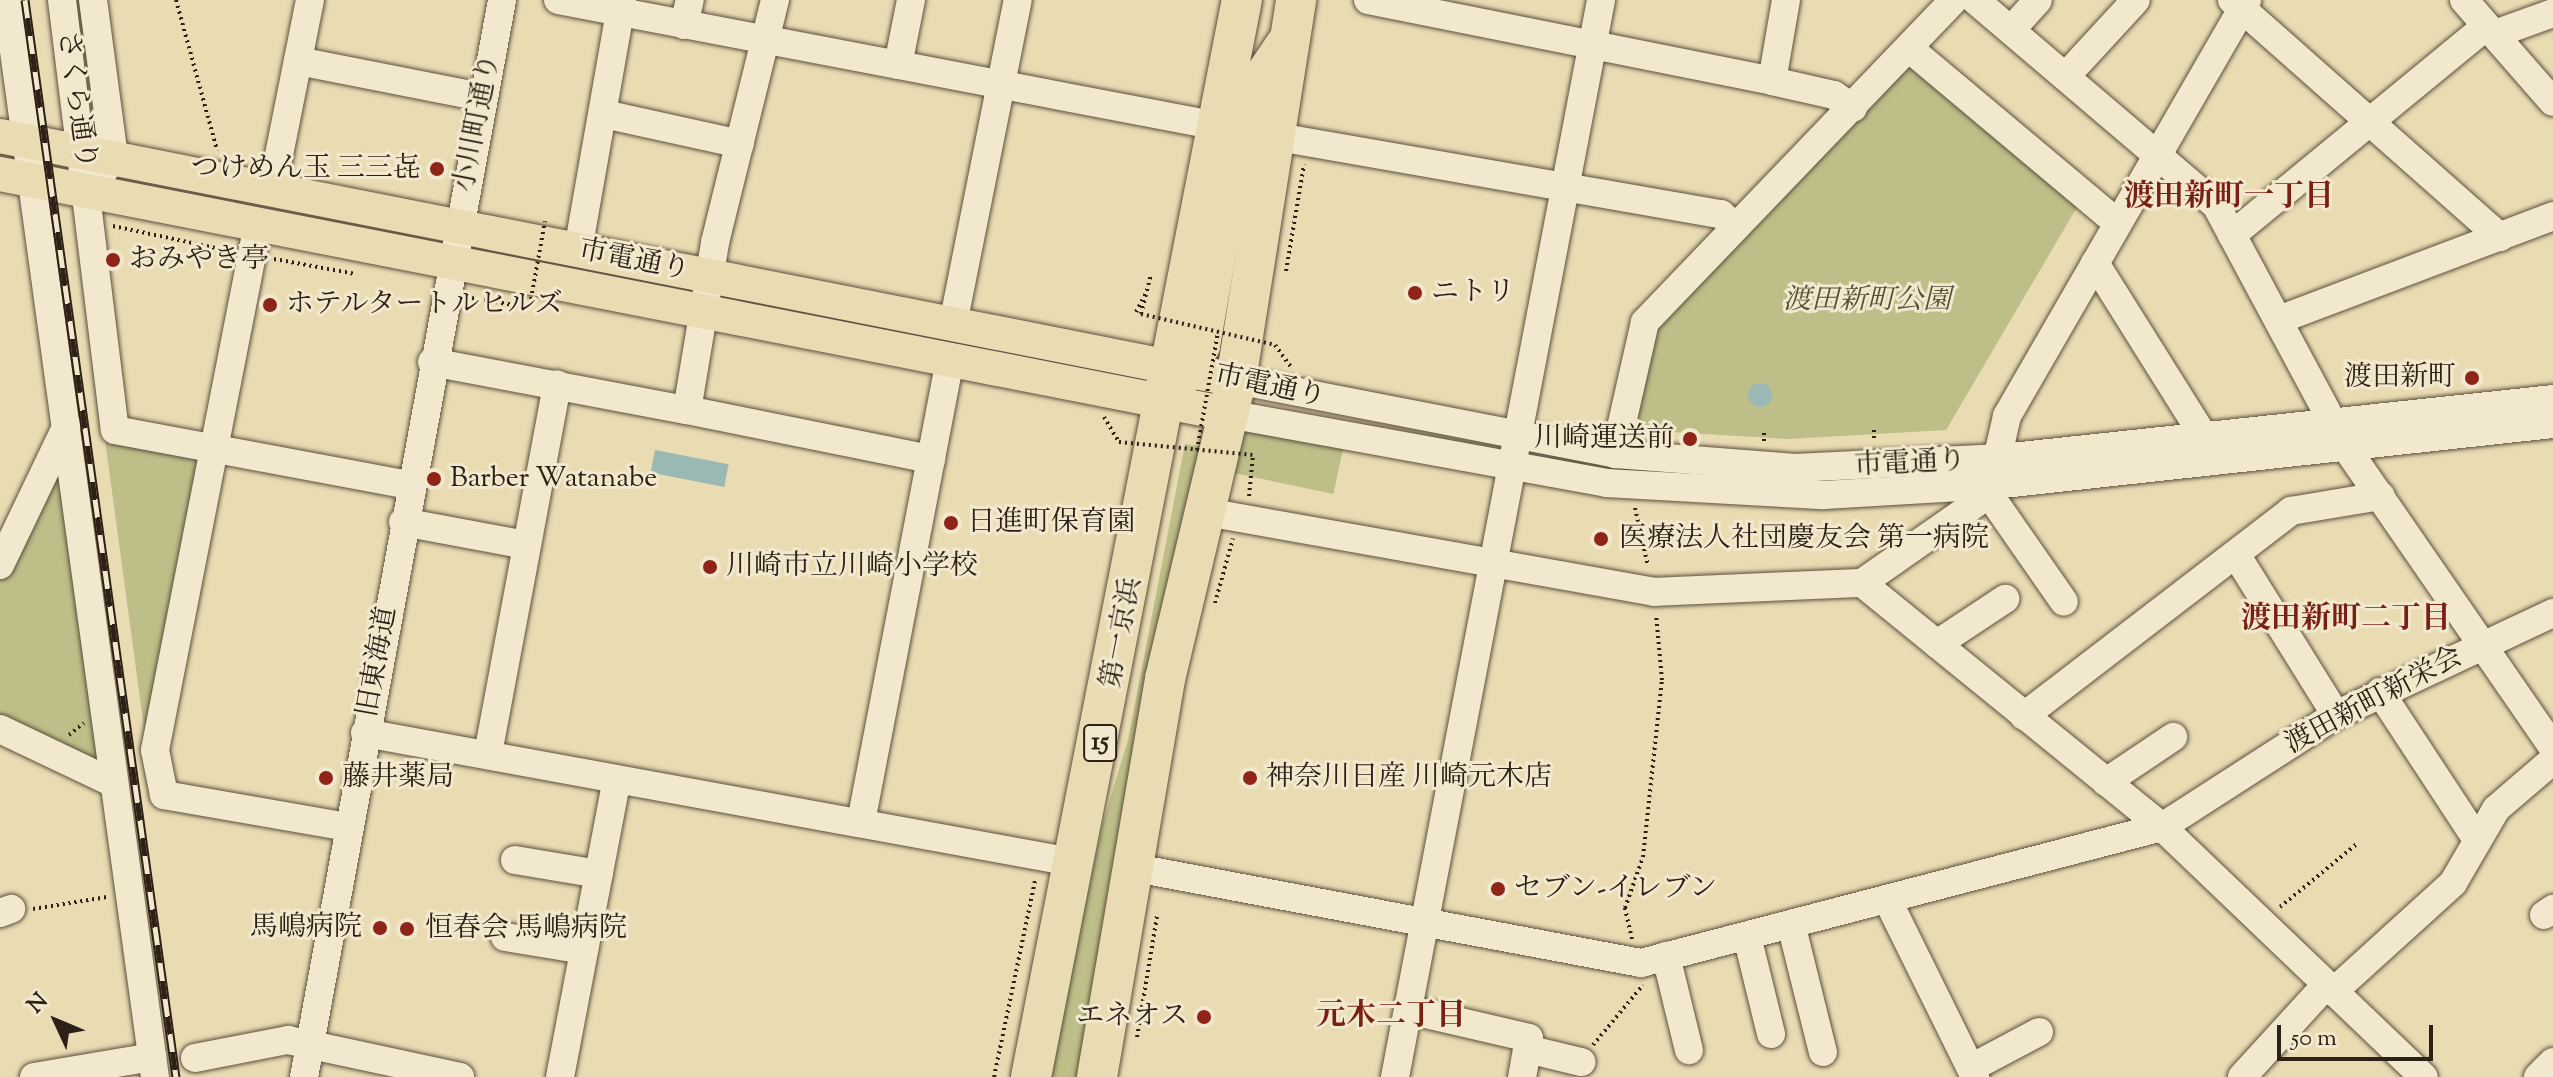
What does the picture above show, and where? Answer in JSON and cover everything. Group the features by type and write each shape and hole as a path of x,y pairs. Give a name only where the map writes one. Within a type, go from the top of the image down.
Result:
{"highway":[{"name":"第一京浜","path":"1031,1077 1059,864 1165,407 1180,369 1218,126 1242,0"},
{"name":"第一京浜","path":"1103,1076 1130,867 1232,397 1278,137 1293,17"}],"main road":[{"path":"1180,369 1203,346 1246,98 1293,17"},
{"name":"市電通り","path":"13,138 84,144 272,190 454,247 706,314 1165,407 1232,397"},
{"name":"市電通り","path":"15,177 258,224 454,247 578,250 1180,369 1232,397"}],"street":[{"path":"7,0 8,82 15,177 68,424 111,782 154,1067 34,1077"},
{"name":"さくら通り","path":"62,0 89,192"},
{"name":"さくら通り","path":"84,144 93,0"},
{"path":"272,190 310,0"},
{"name":"小川町通り","path":"454,247 486,135 482,97 502,0"},
{"path":"558,0 687,12 762,39 870,64 1218,126"},
{"path":"687,410 762,39 775,0"},
{"path":"870,64 911,0"},
{"path":"953,324 1018,0"},
{"path":"1368,0 1772,81 1834,95 1853,108"},
{"path":"1395,1077 1601,0"},
{"path":"1772,81 1786,0"},
{"path":"1615,454 1645,322 1954,0"},
{"path":"1975,0 2201,186 2281,319 2340,434 2480,646 2553,747"},
{"path":"2011,30 2038,0"},
{"path":"2066,76 2136,0"},
{"path":"2464,0 2553,102"},
{"path":"2064,602 1995,479 2007,416 2240,3 2500,237"},
{"path":"578,250 621,6"},
{"path":"2232,235 2370,122 2491,30 2545,10"},
{"path":"1910,49 2117,223"},
{"path":"298,61 482,97"},
{"path":"604,114 740,144"},
{"path":"1278,137 1721,214 1735,227"},
{"path":"89,192 86,221 115,430 410,485"},
{"path":"2281,319 2553,216"},
{"path":"258,224 156,734 164,795 348,827"},
{"name":"旧東海道","path":"304,1077 454,247"},
{"path":"2095,263 2203,435"},
{"path":"432,362 931,459"},
{"path":"861,822 949,363"},
{"path":"488,754 557,384"},
{"name":"市電通り","path":"1232,397 1516,449 1995,479 2203,435 2340,434 2553,424"},
{"name":"市電通り","path":"1516,449 1606,483 1690,491 1824,495 1995,479 2340,434 2553,399"},
{"path":"0,565 8,526 68,424"},
{"path":"1206,512 1654,592 1862,583 1995,479"},
{"path":"2024,716 2237,556 2291,511 2381,496"},
{"path":"403,522 526,545"},
{"path":"2237,556 2336,715"},
{"path":"1862,583 2162,827 2260,924 2424,1077"},
{"path":"1937,644 2005,599"},
{"name":"渡田新町新栄会","path":"1654,960 2162,827 2336,715 2553,613"},
{"path":"2380,692 2476,838"},
{"path":"0,729 111,782"},
{"path":"365,733 861,822 1059,864"},
{"path":"2106,782 2173,737"},
{"path":"2249,1074 2330,989 2453,883 2476,838 2496,809 2553,760"},
{"path":"560,1077 617,779"},
{"path":"515,860 599,874"},
{"path":"1130,867 1426,925 1654,960 1689,1050"},
{"path":"1887,899 1973,1073 2039,1032"},
{"path":"1791,924 1823,1052"},
{"path":"1747,936 1771,1034"},
{"path":"505,937 584,950"},
{"path":"1409,1010 1529,1038 1522,1077"},
{"path":"195,1058 288,1040 310,1048 460,1077"},
{"path":"1527,1049 1581,1062"},
{"path":"2538,1077 2553,1062"}],"path":[{"path":"176,0 217,150"},
{"path":"531,299 545,221"},
{"path":"1151,274 1141,314 1275,345 1297,377"},
{"path":"1136,312 1146,293"},
{"path":"458,300 537,309"},
{"path":"1197,450 1218,332"},
{"path":"1094,408 1119,442 1253,455 1247,492"},
{"path":"1874,429 1874,438"},
{"path":"1764,432 1764,441"},
{"path":"1581,1062 1643,991 1654,960 1625,908 1643,857 1662,680 1654,592 1634,501"},
{"path":"2260,924 2358,843"},
{"path":"994,1077 1059,864"},
{"path":"5,911 57,908 127,891"},
{"path":"1134,1049 1158,907"}],"green space":[{"name":"渡田新町公園","path":"1912,64 2080,202 1946,430 1788,439 1636,430 1650,334"},
{"path":"1244,424 1344,445 1333,494 1234,473"},
{"path":"105,440 193,457 198,464 145,735"},
{"path":"1185,444 1205,447 1147,686 1077,1077 1048,1077 1103,822 1128,740"},
{"path":"49,475 60,477 99,757 89,762 0,717 0,575"}],"water":[{"path":"1760,383 1771,390 1772,395 1765,406 1760,407 1749,400 1748,395 1755,384"},
{"path":"655,450 729,464 724,487 651,473"}],"railway":[{"path":"25,0 176,1077"}],"place":[{"name":"つけめん玉 三三㐂","path":"437,169"},
{"name":"おみやき亭","path":"113,260"},
{"name":"ニトリ","path":"1415,293"},
{"name":"ホテルタートルヒルズ","path":"270,305"},
{"name":"渡田新町","path":"2472,378"},
{"name":"川崎運送前","path":"1690,439"},
{"name":"Barber Watanabe","path":"434,479"},
{"name":"日進町保育園","path":"951,523"},
{"name":"医療法人社団慶友会 第一病院","path":"1601,539"},
{"name":"川崎市立川崎小学校","path":"710,567"},
{"name":"藤井薬局","path":"326,778"},
{"name":"神奈川日産 川崎元木店","path":"1250,778"},
{"name":"セブン-イレブン","path":"1498,889"},
{"name":"馬嶋病院","path":"380,928"},
{"name":"恒春会 馬嶋病院","path":"407,929"},
{"name":"エネオス","path":"1204,1017"}],"district":[{"name":"渡田新町一丁目","path":"2229,198"},
{"name":"渡田新町二丁目","path":"2346,620"},
{"name":"元木二丁目","path":"1391,1017"}]}
